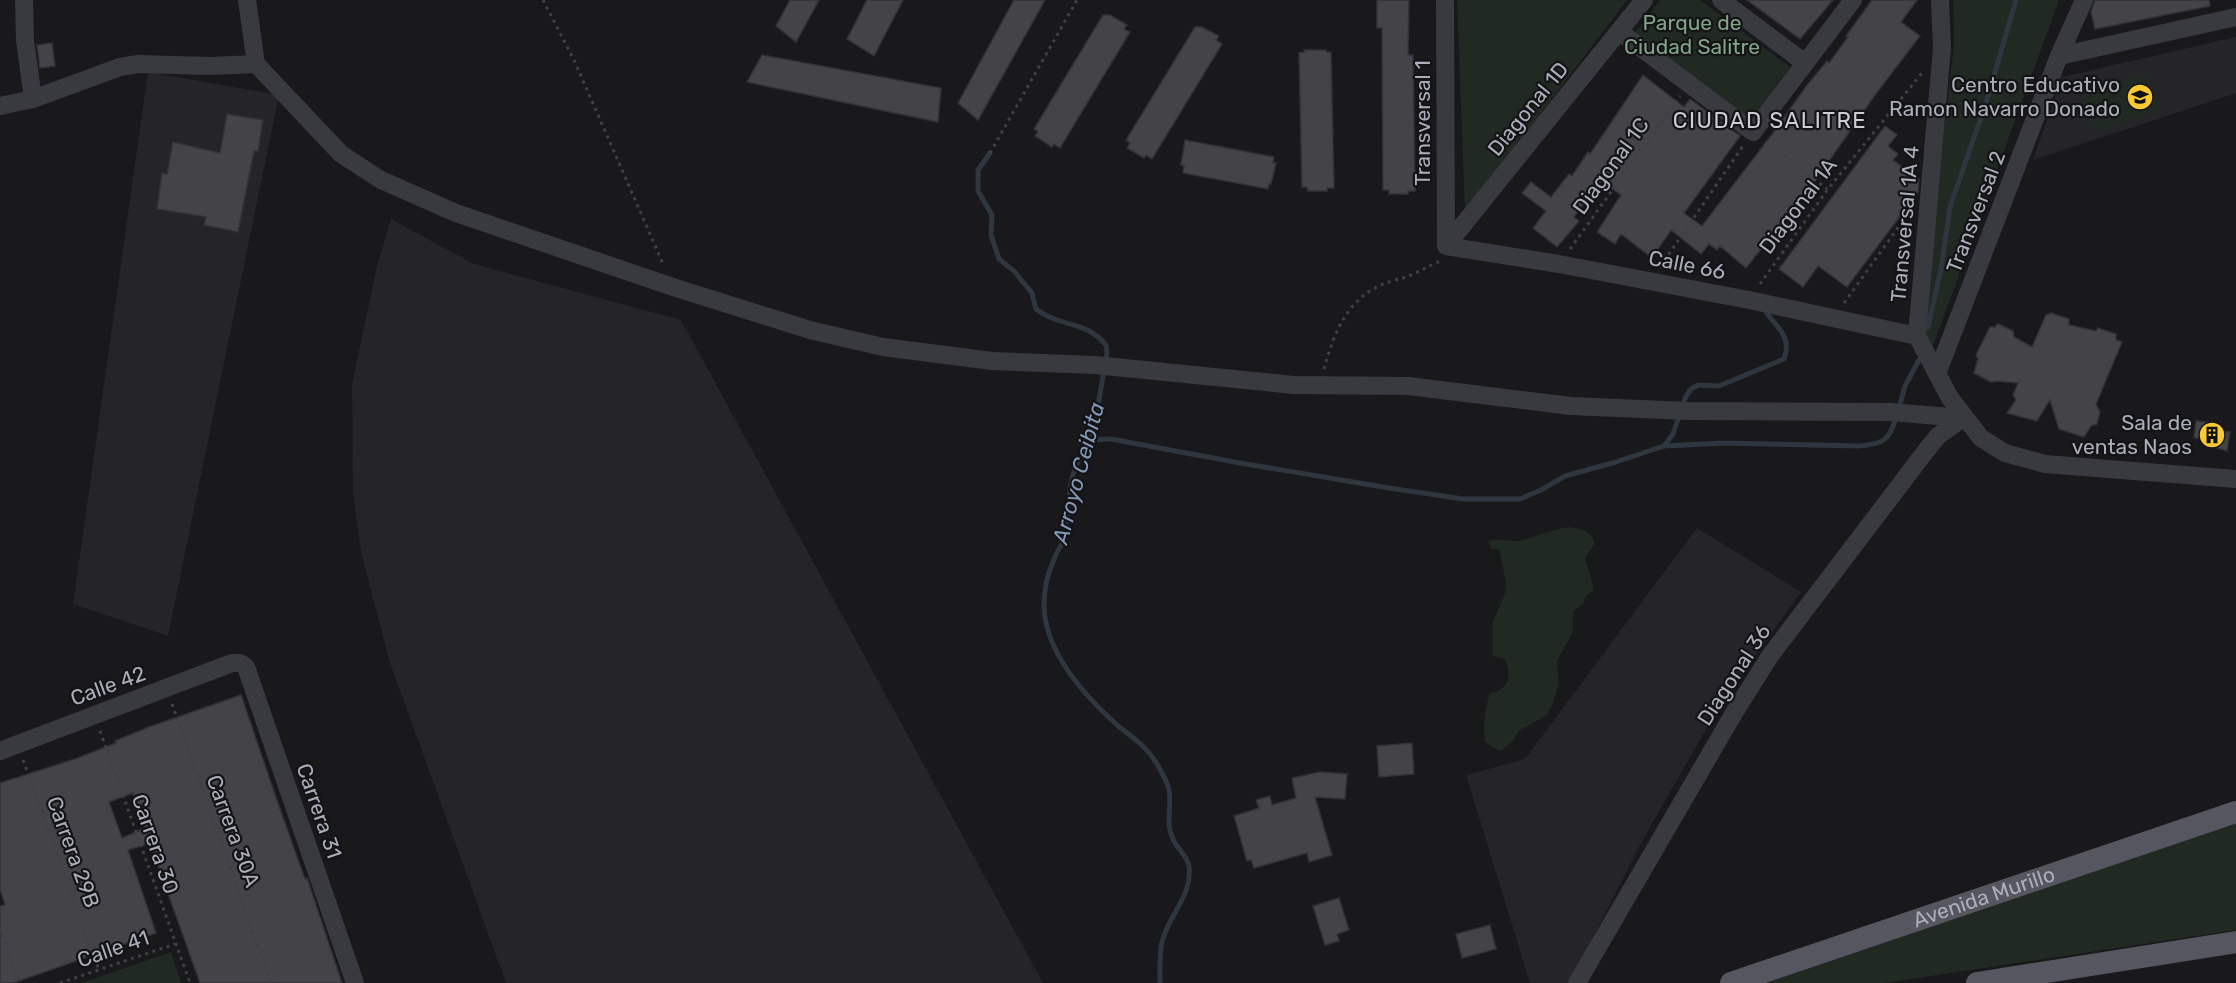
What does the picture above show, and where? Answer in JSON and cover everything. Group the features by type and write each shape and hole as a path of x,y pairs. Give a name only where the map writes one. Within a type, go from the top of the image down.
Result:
{"main road":[{"name":"Avenida Murillo","path":"1731,983 2236,812"},
{"path":"1977,983 2236,942"}],"street":[{"path":"24,0 25,40 33,99"},
{"path":"247,0 256,64 341,154 381,180 456,213 673,287 810,330 883,347 992,361 1095,365 1294,385 1408,386 1571,406 1681,411 1897,413 1963,418"},
{"name":"Transversal 1","path":"1445,0 1455,248"},
{"name":"Diagonal 1D","path":"1455,248 1644,0"},
{"path":"1721,0 1805,63"},
{"path":"1620,32 1753,132 1853,0"},
{"name":"Transversal 1A 4","path":"1917,336 1942,48 1940,0"},
{"name":"Transversal 2","path":"1937,374 2059,56 2084,0"},
{"path":"2059,56 2236,16"},
{"path":"0,106 33,99 120,68 138,64 210,66 256,64"},
{"name":"Calle 66","path":"1455,248 1651,281 1917,336"},
{"path":"1917,336 1963,418 1981,438 2005,453 2045,464 2236,479"},
{"name":"Diagonal 36","path":"1577,983 1734,713 1770,656 1925,452 1938,436 1963,418"},
{"name":"Calle 42","path":"0,751 232,663"},
{"name":"Carrera 31","path":"232,663 240,663 246,667 355,983"}],"path":[{"path":"543,0 574,60 673,287"},
{"path":"990,153 1077,0"},
{"name":"Diagonal 1A","path":"1749,300 1828,189 1942,48"},
{"name":"Diagonal 1C","path":"1559,264 1688,85"},
{"path":"1651,281 1753,132 1828,189"},
{"path":"1833,318 1931,183"},
{"path":"1324,384 1323,370 1335,333 1348,310 1379,286 1412,275 1455,248"},
{"name":"Carrera 30A","path":"166,688 271,983"},
{"name":"Carrera 30","path":"94,715 190,983"},
{"name":"Carrera 29B","path":"18,744 99,970"},
{"path":"0,927 19,983"},
{"name":"Calle 41","path":"60,983 175,944"}],"shaded area":[{"name":"Centro Educativo Ramon Navarro Donado","path":"2236,37 2236,93 2033,160 2062,77"},
{"path":"148,72 279,95 168,636 73,604"},
{"path":"391,219 474,264 681,320 1043,983 506,983 390,663 361,552 353,493 352,384 377,266"},
{"path":"1697,528 1801,592 1720,705 1642,841 1570,983 1530,983 1466,775 1525,759"}],"green space":[{"path":"1457,0 1627,0 1465,213"},
{"name":"Parque de Ciudad Salitre","path":"1660,0 1700,0 1790,67 1752,120 1634,34"},
{"path":"1953,0 2059,0 1933,346 1920,334 1954,44"},
{"path":"2146,72 2161,110 2094,133 2081,94"},
{"path":"1571,527 1589,533 1594,539 1595,543 1585,558 1593,591 1587,595 1583,604 1573,611 1573,632 1557,661 1559,684 1547,715 1520,730 1512,742 1502,750 1497,750 1485,742 1484,724 1490,693 1501,689 1509,676 1504,659 1493,656 1493,622 1505,593 1506,582 1499,550 1491,549 1488,541 1516,541"},
{"path":"2236,823 2236,930 1885,983 1764,983"},
{"path":"171,952 181,983 81,983"}],"building":[{"path":"790,0 819,0 796,42 776,26"},
{"path":"867,0 903,0 874,56 847,39"},
{"path":"1014,0 1045,0 978,120 958,103"},
{"path":"1377,0 1409,0 1408,55 1413,55 1415,191 1408,191 1408,194 1389,194 1389,190 1383,190 1382,28 1377,28"},
{"path":"1747,0 1833,0 1800,39"},
{"path":"1872,0 1917,0 1901,22 1920,36 1817,178 1746,268 1720,246 1717,250 1709,244 1701,254 1671,230 1652,258 1621,234 1615,244 1597,232 1621,195 1601,181 1574,217 1579,221 1557,247 1533,228 1546,211 1522,193 1531,182 1551,197 1569,174 1572,176 1588,152 1590,154 1643,75 1684,107 1690,99 1740,136 1684,213 1702,226 1808,84 1827,61 1829,63"},
{"path":"2095,0 2209,0 2210,6 2095,29 2091,12"},
{"path":"1103,15 1110,15 1127,25 1124,29 1130,32 1060,148 1054,144 1052,147 1035,136 1038,132 1034,129"},
{"path":"1195,27 1202,27 1219,36 1216,40 1222,44 1152,159 1146,155 1144,158 1127,148 1130,143 1126,140"},
{"path":"52,43 55,66 40,68 37,45"},
{"path":"1304,50 1331,52 1334,188 1327,188 1327,191 1308,191 1307,187 1302,187 1299,53 1305,52"},
{"path":"762,55 941,88 938,122 747,82"},
{"path":"227,114 263,120 258,151 254,151 238,232 204,225 206,217 157,209 162,173 167,174 173,142 220,153"},
{"path":"1885,126 1897,135 1888,146 1898,154 1893,160 1919,179 1918,192 1847,287 1818,266 1803,287 1779,269"},
{"path":"1185,140 1274,157 1273,163 1276,163 1271,184 1268,189 1183,173 1184,165 1181,165"},
{"path":"2051,313 2069,319 2069,325 2096,331 2098,328 2116,334 2116,340 2122,342 2096,404 2100,412 2097,424 2091,426 2084,437 2059,429 2050,400 2037,421 2007,413 2016,400 2013,395 2018,383 1991,382 1974,373 1978,359 1976,355 1990,327 1998,324 2013,331 2014,337 2032,347 2046,315"},
{"path":"2196,421 2214,423 2214,439 2194,438"},
{"path":"2215,431 2230,432 2227,451 2214,447"},
{"path":"241,695 342,983 200,983 150,843 128,850 156,933 13,983 0,983 0,906 5,905 0,890 0,783 75,759 149,727","holes":["133,793 145,828 122,838 109,802"]},
{"path":"1412,743 1414,774 1379,777 1377,746"},
{"path":"1320,772 1347,774 1345,799 1315,797 1332,855 1309,862 1307,853 1254,868 1251,860 1247,861 1234,816 1259,808 1256,800 1270,796 1272,805 1296,798 1292,778"},
{"path":"1339,898 1349,930 1337,934 1339,941 1325,945 1313,906"},
{"path":"1490,925 1496,949 1462,958 1456,934"}],"waterway":[{"path":"1928,327 1941,269 1950,207 1986,103 2016,0"},
{"name":"Arroyo Ceibita","path":"990,153 978,170 978,191 992,215 991,235 999,259 1014,271 1032,293 1036,309 1045,315 1090,332 1106,345 1107,353 1094,429 1072,478 1065,533 1049,572 1044,606 1051,639 1068,671 1091,700 1147,750 1168,786 1171,833 1188,862 1189,877 1184,896 1169,923 1162,942 1160,983"},
{"path":"1090,440 1111,439 1240,463 1463,499 1520,499 1565,476 1664,446 1673,434 1686,396 1691,389 1698,385 1719,386 1784,359 1785,337 1764,309"},
{"path":"1899,408 1905,386 1919,360"},
{"path":"1664,446 1724,443 1859,446 1880,442 1888,436 1896,417"}],"place":[{"name":"Centro Educativo Ramon Navarro Donado","path":"2140,97"},
{"name":"Sala de ventas Naos","path":"2212,435"}],"district":[{"name":"CIUDAD SALITRE","path":"1770,120"}]}
